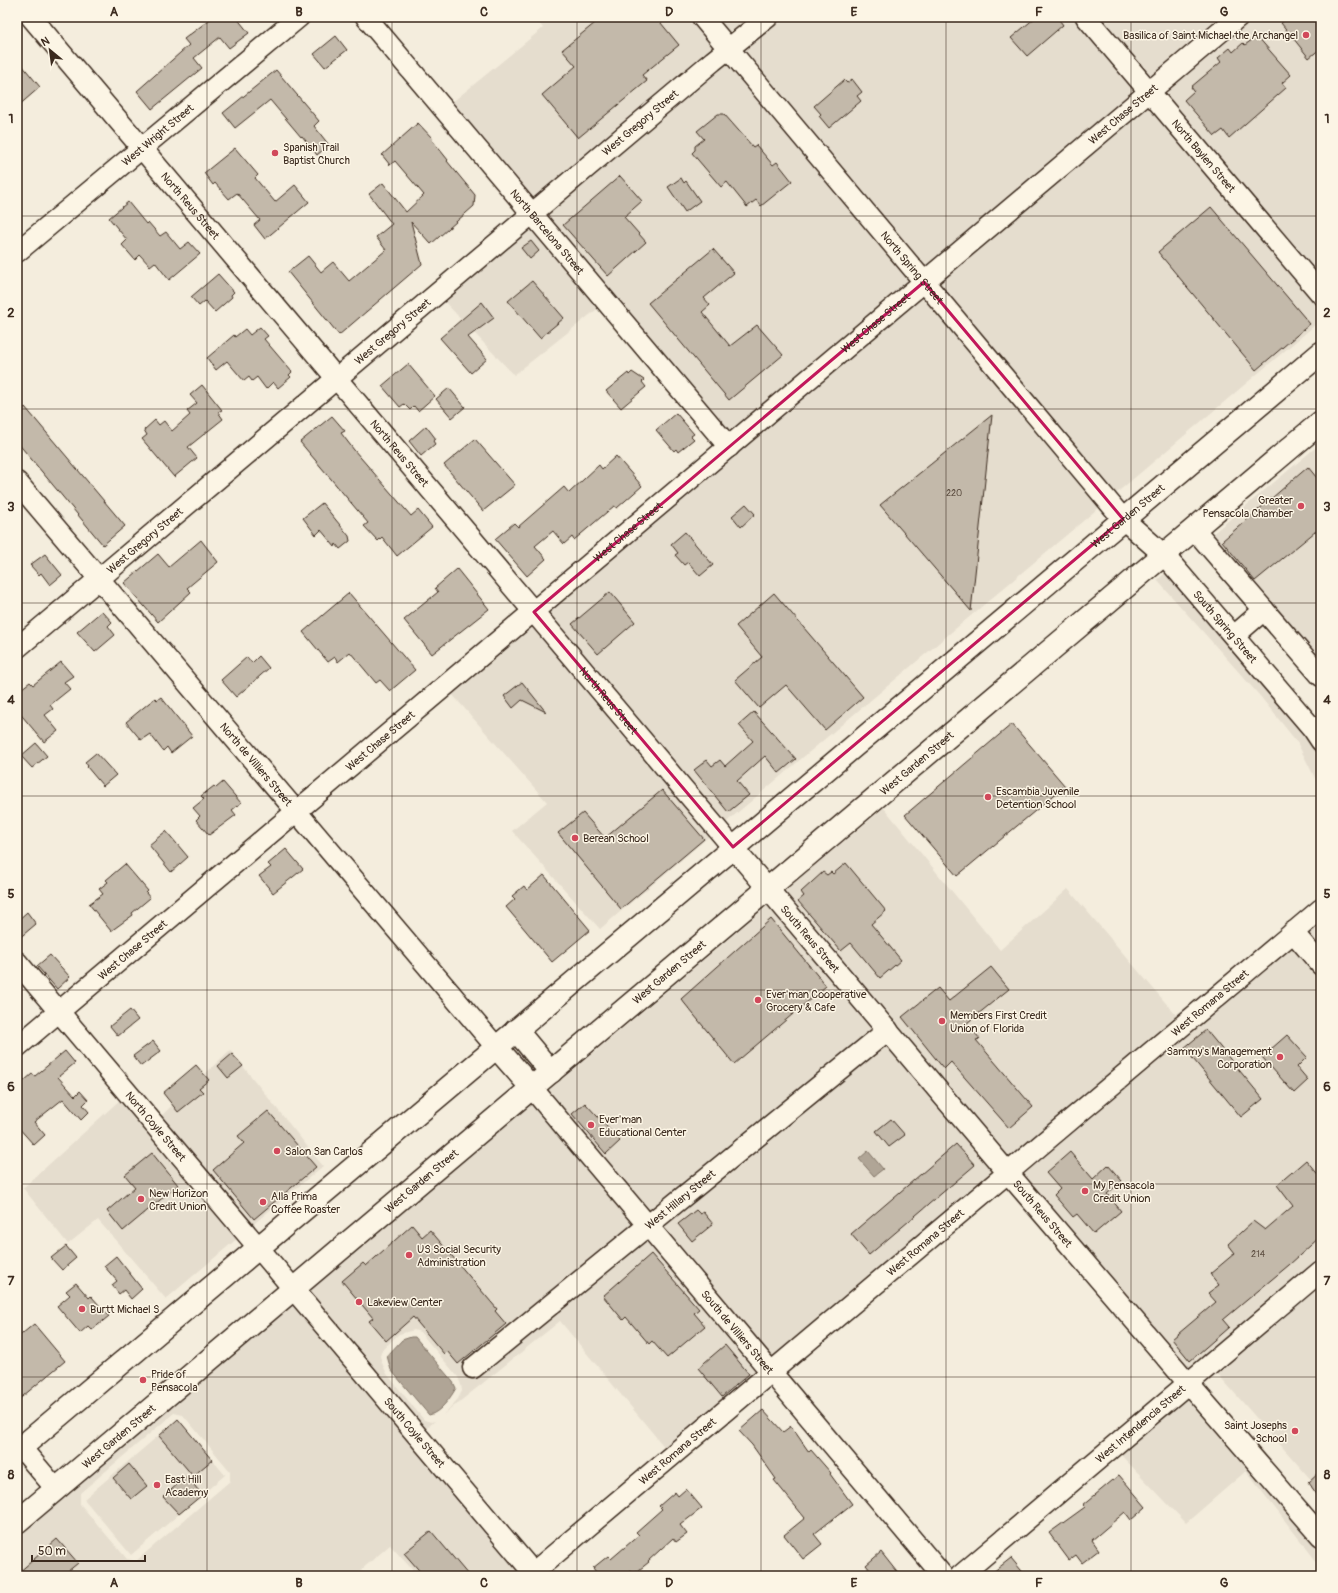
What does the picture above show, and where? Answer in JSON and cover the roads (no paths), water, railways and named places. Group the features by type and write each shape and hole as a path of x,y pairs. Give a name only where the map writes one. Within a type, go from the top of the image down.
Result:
{"main road":[{"name":"West Garden Street","path":"18,1447 258,1248 496,1046 1321,353"},
{"name":"West Garden Street","path":"17,1522 294,1290 550,1072 1321,422"},
{"path":"516,1030 550,1072"},
{"path":"496,1046 532,1088"}],"street":[{"name":"North Reus Street","path":"31,17 768,889"},
{"name":"West Wright Street","path":"17,252 299,17"},
{"name":"North Barcelona Street","path":"366,17 729,447"},
{"name":"North Spring Street","path":"702,17 1123,519"},
{"name":"West Gregory Street","path":"17,648 532,213 768,17"},
{"name":"North Baylen Street","path":"1086,17 1321,294"},
{"name":"West Chase Street","path":"17,1047 1238,17"},
{"name":"North de Villiers Street","path":"17,482 496,1046"},
{"name":"South Spring Street","path":"1123,519 1164,554 1313,729 1321,741"},
{"path":"1194,529 1321,676"},
{"path":"1234,636 1264,610"},
{"name":"South Reus Street","path":"768,889 1008,1173 1321,1536"},
{"name":"West Romana Street","path":"533,1575 771,1372 1321,909"},
{"path":"1293,932 1321,965"},
{"name":"North Coyle Street","path":"17,962 294,1290"},
{"name":"West Hillary Street","path":"473,1368 888,1030"},
{"name":"South de Villiers Street","path":"532,1088 943,1576"},
{"name":"West Intendencia Street","path":"960,1576 1321,1271"},
{"name":"South Coyle Street","path":"294,1290 533,1575"},
{"path":"18,1447 56,1489"}],"place":[{"name":"Basilica of Saint Michael the Archangel","path":"1306,35"},
{"name":"Spanish Trail Baptist Church","path":"275,153"},
{"name":"Greater Pensacola Chamber","path":"1301,506"},
{"name":"Escambia Juvenile Detention School","path":"988,797"},
{"name":"Berean School","path":"575,838"},
{"name":"Ever'man Cooperative Grocery & Cafe","path":"758,1000"},
{"name":"Members First Credit Union of Florida","path":"942,1021"},
{"name":"Sammy's Management Corporation","path":"1280,1057"},
{"name":"Ever'man Educational Center","path":"591,1125"},
{"name":"Salon San Carlos","path":"277,1151"},
{"name":"My Pensacola Credit Union","path":"1085,1191"},
{"name":"New Horizon Credit Union","path":"141,1199"},
{"name":"Alla Prima Coffee Roaster","path":"263,1202"},
{"name":"US Social Security Administration","path":"409,1255"},
{"name":"Lakeview Center","path":"359,1302"},
{"name":"Burtt Michael S","path":"82,1309"},
{"name":"Pride of Pensacola","path":"143,1380"},
{"name":"Saint Josephs School","path":"1295,1431"},
{"name":"East Hill Academy","path":"157,1485"}]}
